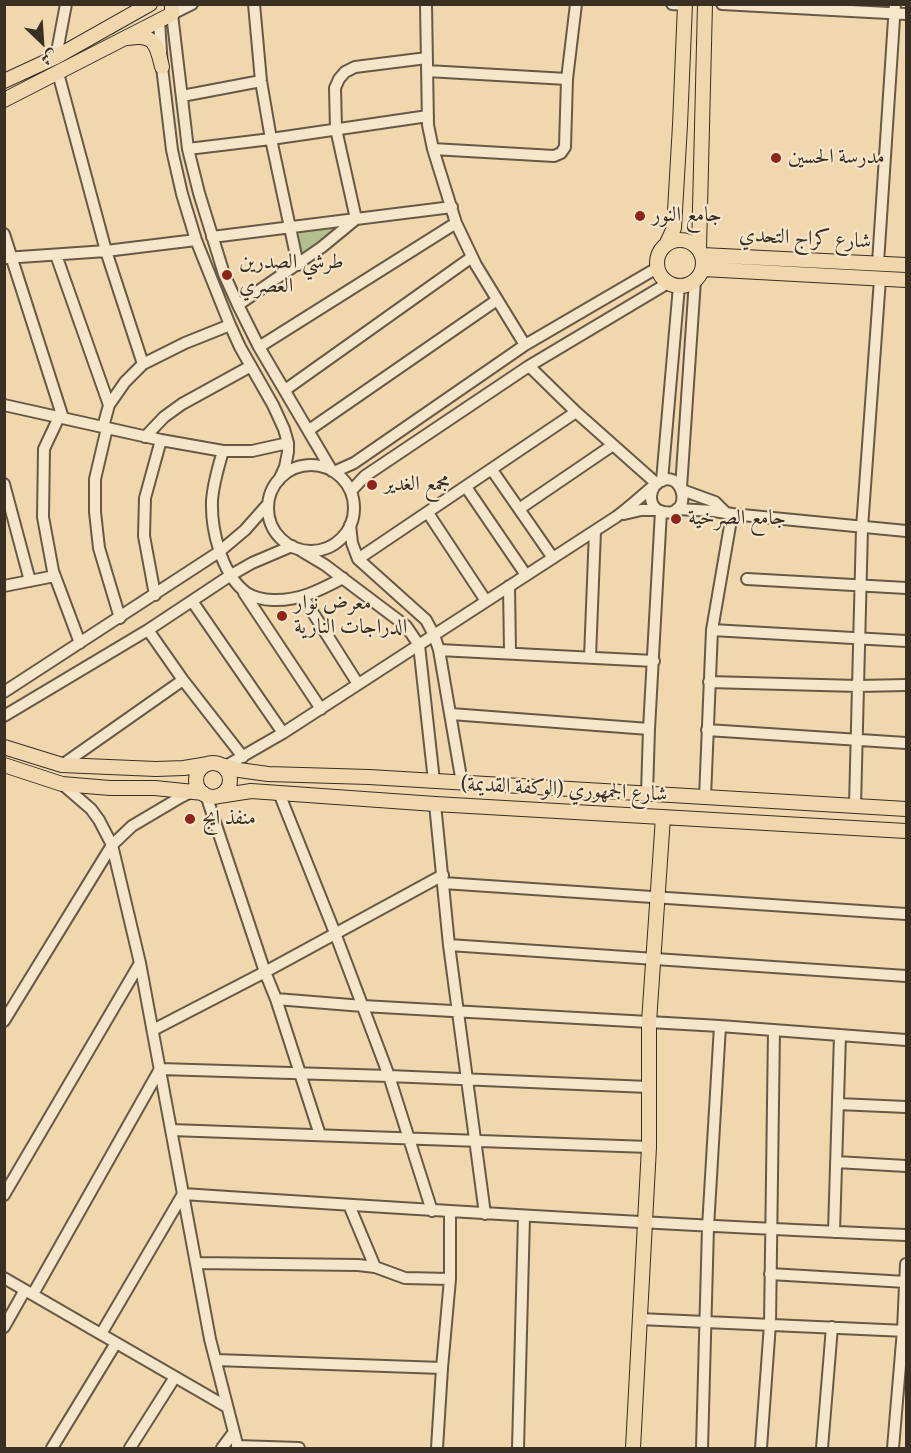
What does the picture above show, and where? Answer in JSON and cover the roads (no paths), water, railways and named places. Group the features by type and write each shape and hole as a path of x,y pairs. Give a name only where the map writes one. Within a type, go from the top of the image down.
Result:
{"main road":[{"path":"93,37 107,26 127,4"},
{"path":"4,81 56,57 150,4"},
{"path":"4,100 121,40 168,13 157,4"},
{"path":"700,263 694,244 681,239 668,243 662,248 658,254 657,268 660,274 674,284 685,286 700,263 705,4"},
{"path":"668,243 674,228 680,125 681,5"},
{"path":"121,40 145,37 153,41 162,67"},
{"path":"700,263 906,280"},
{"name":"شارع كراج التحدي","path":"700,263 906,265"},
{"name":"شارع الجمهوري (الوكفة القديمة)","path":"4,747 62,765 156,769 219,765 268,774 369,777 906,809"},
{"name":"شارع الجمهوري (الوكفة القديمة)","path":"4,765 62,784 85,787 156,788 204,793 251,791 906,831"},
{"path":"219,765 229,774 228,787 225,792 204,793 196,779 198,772 202,767 219,765"},
{"path":"619,814 621,792"},
{"path":"727,820 728,798"},
{"path":"633,1449 649,1147 650,1022 663,817"}],"street":[{"path":"56,57 66,4"},
{"path":"168,13 192,4"},
{"path":"254,4 261,81 298,265"},
{"path":"426,4 428,125 433,149 456,223 472,257 525,345"},
{"path":"433,149 554,156 561,153 565,147 567,79 576,4"},
{"path":"722,4 899,11 878,263"},
{"path":"168,13 162,67 172,150 182,194 196,240 230,325 284,429 288,443 285,466 279,480"},
{"path":"168,13 188,149 199,194 224,274 259,347 333,471"},
{"path":"356,219 336,129 334,88 345,72 355,67 427,58"},
{"path":"427,71 567,79"},
{"path":"58,73 106,251 143,364"},
{"path":"182,96 261,81"},
{"path":"188,149 428,116"},
{"path":"212,237 452,207"},
{"path":"238,305 322,248 356,219"},
{"path":"259,347 456,223"},
{"path":"4,234 8,258 61,418 44,449 43,517 55,576 80,644"},
{"path":"8,258 106,251 196,240"},
{"path":"56,255 109,405"},
{"path":"285,390 472,257"},
{"path":"616,517 641,510 669,513 682,503 700,263"},
{"path":"333,471 354,463 525,345 657,268"},
{"path":"855,806 862,528 880,279"},
{"path":"351,491 365,477 529,366 674,284"},
{"path":"648,794 659,511 651,501 651,491 657,484 674,284"},
{"path":"309,429 497,300"},
{"path":"120,618 99,548 95,512 95,478 109,405 125,382 143,364 185,343 230,325"},
{"path":"146,436 164,417 182,404 251,366"},
{"path":"529,366 576,412 657,484"},
{"path":"5,405 223,452 252,452 288,443"},
{"path":"358,559 576,412"},
{"path":"155,595 144,536 145,498 161,440"},
{"path":"519,509 613,445"},
{"path":"223,452 215,476 212,501 213,527 219,552 231,574 321,709"},
{"path":"4,692 219,552 245,530 268,504 274,487 285,474 301,466 318,466 333,471 341,477 351,491 354,508 350,525 352,543 358,559 426,620 434,635 439,650 462,783"},
{"path":"492,470 553,558"},
{"path":"219,765 243,756 321,709 616,517 657,484 673,481 682,489 715,502 729,513"},
{"path":"4,484 30,581"},
{"path":"466,488 526,575"},
{"path":"268,504 270,521 278,536 325,565 406,626 419,645 434,781"},
{"path":"677,509 906,531"},
{"path":"428,513 486,602"},
{"path":"705,797 712,630 729,513"},
{"path":"4,716 148,630 231,574 252,563 296,548 317,550 326,548 340,539 350,525"},
{"path":"590,657 595,531"},
{"path":"4,586 55,576"},
{"path":"243,590 253,596 272,600 303,597 343,578"},
{"path":"747,579 906,588"},
{"path":"509,586 510,652"},
{"path":"303,597 358,684"},
{"path":"192,601 283,733"},
{"path":"148,630 183,680 243,756"},
{"path":"712,630 906,641"},
{"path":"439,650 654,661"},
{"path":"62,765 183,680"},
{"path":"709,682 906,685"},
{"path":"451,714 649,729"},
{"path":"707,730 906,743"},
{"path":"62,784 91,809 112,844 140,963 210,1339 238,1447 299,1449"},
{"path":"4,1021 10,1003 112,844 132,826 181,796 204,793 276,999 320,1135"},
{"path":"279,793 363,1006 410,1138 432,1211"},
{"path":"435,804 457,1012 485,1214"},
{"path":"153,1030 335,933 443,879 657,898 906,914"},
{"path":"449,945 906,976"},
{"path":"4,1195 140,963"},
{"path":"276,999 457,1012 720,1026 906,1040"},
{"path":"702,1449 708,1227 720,1026"},
{"path":"760,1449 770,1324 774,1030"},
{"path":"834,1232 840,1035"},
{"path":"160,1069 648,1087"},
{"path":"4,1328 29,1292 160,1069"},
{"path":"838,1104 906,1107"},
{"path":"171,1130 649,1147"},
{"path":"836,1162 906,1166"},
{"path":"183,1194 524,1217 906,1235"},
{"path":"101,1334 183,1194"},
{"path":"349,1205 375,1267"},
{"path":"437,1449 450,1279 450,1212"},
{"path":"518,1449 524,1217"},
{"path":"196,1263 358,1265 375,1267 405,1278 450,1279"},
{"path":"893,1449 905,1331 906,1264"},
{"path":"770,1274 906,1281"},
{"path":"4,1278 227,1407"},
{"path":"639,1319 905,1331"},
{"path":"822,1449 832,1327"},
{"path":"52,1449 116,1343"},
{"path":"216,1360 442,1368"},
{"path":"130,1449 175,1377"},
{"path":"222,1449 234,1432"}],"place":[{"name":"مدرسة الحسين","path":"776,158"},
{"name":"جامع النور","path":"640,216"},
{"name":"طرشي الصدرين العصري","path":"227,275"},
{"name":"مجمع الغدير","path":"372,485"},
{"name":"جامع الصرخية","path":"676,519"},
{"name":"معرض نوار الدراجات النارية","path":"282,616"},
{"name":"منفذ ايج","path":"190,819"}]}
